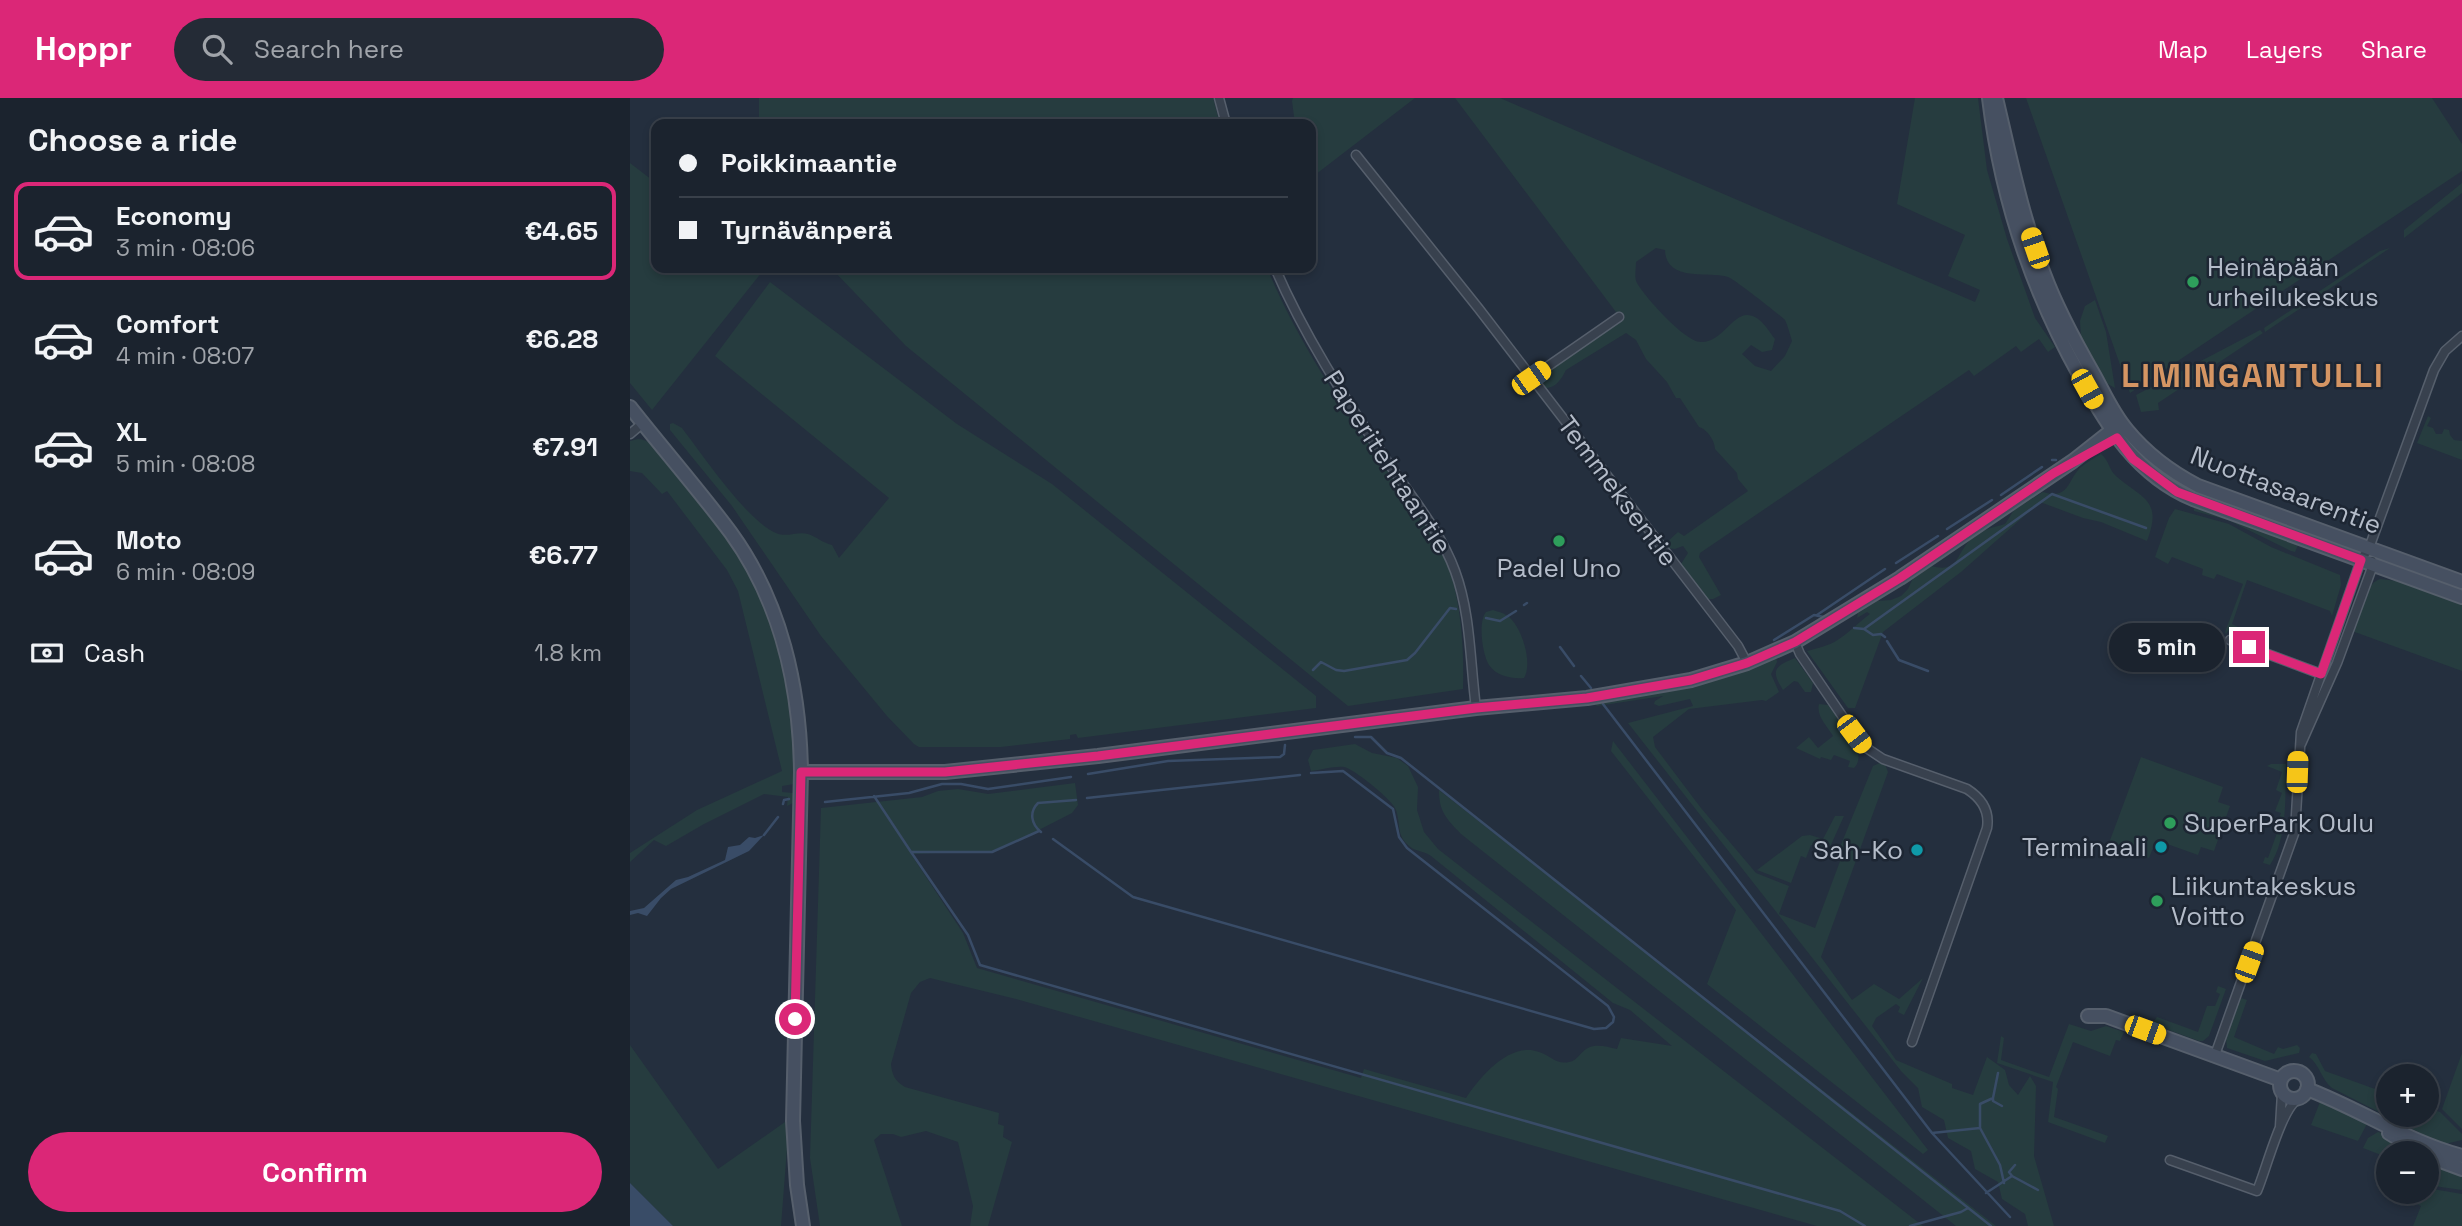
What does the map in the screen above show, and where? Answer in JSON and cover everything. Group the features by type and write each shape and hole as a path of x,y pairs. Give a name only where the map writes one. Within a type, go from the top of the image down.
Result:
{"main road":[{"name":"Nuottasaarentie","path":"1989,98 2003,183 2015,229 2036,289 2062,344 2118,432 2198,486 2462,582"},
{"name":"Nuottasaarentie","path":"1996,98 2027,223 2044,274 2060,313 2133,459 2177,492 2462,597"},
{"path":"630,407 732,534 765,594 788,653 800,727 793,1121 803,1226"},
{"path":"801,772 945,772 1098,756 1476,708 1587,698 1691,680 1747,663 1795,642 1900,578 2118,432"},
{"path":"2088,1016 2106,1016 2215,1055 2281,1087 2289,1099 2303,1094 2370,1117 2448,1153 2462,1156"},
{"path":"2281,1087 2290,1072 2299,1072 2307,1081 2303,1094"},
{"path":"2370,1117 2401,1141"},
{"path":"2439,1160 2462,1169"}],"street":[{"path":"1219,98 1225,119"},
{"name":"Temmeksentie","path":"1356,155 1738,646 1747,663"},
{"name":"Paperitehtaantie","path":"1278,273 1326,368 1446,549 1459,582 1466,616 1476,708"},
{"path":"1531,378 1619,317"},
{"path":"2300,745 2308,733 2337,663 2369,548 2438,362 2445,351 2462,336"},
{"path":"630,434 643,423"},
{"path":"2215,1055 2295,831 2301,732 2321,674 2367,563 2369,548"},
{"path":"2230,640 2321,674"},
{"path":"1795,642 1800,654 1862,745 1883,759 1977,795 1988,821 1912,1042"},
{"path":"2279,1128 2281,1087"},
{"path":"2170,1160 2257,1191 2279,1128 2291,1103 2303,1094"}],"green space":[{"path":"759,98 1213,98 1219,119 759,119"},
{"path":"1293,98 1415,98 1316,174 1316,119 1294,119"},
{"path":"1455,98 1500,98 1975,302 1980,290 1948,276 1965,235 1897,204 1915,98 1978,98 1987,170 2007,239 2035,318 2055,347 2048,352 2039,339 2021,352 2016,346 1974,376 1969,370 1700,553 1699,557 1721,595 1707,599 1681,564 1688,553 1683,546 1668,548 1666,543 1678,532 1684,536 1748,491 1738,479 1737,473 1715,449 1710,436 1699,427 1680,398 1676,398 1667,382 1646,359 1636,340 1626,333 1566,370 1553,386 1546,388 1541,383 1547,372 1622,320","holes":["1656,248 1665,250 1667,260 1673,267 1690,274 1728,277 1785,320 1792,341 1785,356 1771,371 1755,366 1742,354 1751,345 1762,352 1772,350 1775,339 1756,317 1742,316 1715,338 1701,342 1685,335 1648,298 1637,283 1636,262"]},
{"name":"Heinäpään urheilukeskus","path":"2026,98 2432,98 2462,144 2462,171 2130,393"},
{"path":"630,163 651,179 651,273 761,273 652,410 630,383"},
{"path":"2462,183 2462,193 2404,238 2404,230"},
{"path":"2390,248 2265,332 2264,328 2380,251"},
{"path":"836,273 1269,273 1290,317 1331,388 1419,514 1446,561 1460,619 1463,689 1348,706 906,346"},
{"path":"770,282 957,424 1052,484 1316,696 1316,708 1078,738 1076,734 1070,735 1070,739 1001,747 919,747 914,744 887,716 821,636 732,506 670,430 670,424 673,423 682,428 739,502 765,526 780,534 811,535 832,545 839,558 889,498 715,356"},
{"path":"2095,300 2106,332 2115,388 2106,383 2081,336 2080,321 2085,306"},
{"path":"2260,330 2263,333 2158,403 2159,410 2141,412 2136,395"},
{"path":"2428,416 2431,418 2427,426 2433,428 2436,434 2442,434 2444,429 2449,430 2454,440 2462,441 2462,460 2417,443"},
{"path":"638,439 660,450 672,464 730,542 761,595 781,651 790,689 796,734 795,781 794,784 782,786 782,792 793,793 795,797 793,803 787,806 788,797 764,794 666,846 654,840 630,862 630,853 697,810 782,771 738,591 727,570 667,491 662,494 642,473 630,471 630,441"},
{"path":"2101,454 2114,474 2147,501 2151,508 2153,516 2147,541 2040,502 1961,572 1883,632 1855,708 1848,708 1807,651 1827,645 1843,636 1870,614 1867,612 1857,618 1858,613 1877,601 1901,596 1913,578 1931,566 1940,568 1951,565 1972,537 2005,524 2014,510 2043,492 2052,494 2063,491 2081,467"},
{"path":"2194,505 2299,543 2295,552 2291,551 2228,520 2194,511"},
{"path":"2175,509 2229,524 2271,547 2340,575 2341,585 2332,616 2330,611 2247,580 2232,624 2238,627 2237,631 2230,628 2226,634 2243,584 2217,574 2214,579 2202,575 2203,569 2172,557 2168,564 2155,557"},
{"path":"2380,579 2406,582 2462,603 2462,671 2352,631 2365,594 2374,582"},
{"path":"1493,610 1509,617 1522,637 1527,655 1524,678 1500,674 1489,665 1484,653 1482,623 1486,612"},
{"path":"1776,656 1777,662 1771,674 1779,692 1766,701 1689,709 1653,737 1655,747 1701,808 1756,873 1789,886 1779,914 1815,928 1842,856 1838,852 1873,766 1885,764 1888,772 1821,957 1852,1000 1874,984 1899,999 1923,978 1904,1015 1898,1012 1900,1007 1896,1004 1876,1018 1872,1026 1896,1060 1952,1084 1952,1088 1973,1095 1987,1057 2005,1070 2009,1085 2018,1095 2030,1076 2036,1086 2034,1156 2054,1226 2028,1226 2025,1214 2002,1199 1998,1182 1975,1169 1971,1151 1948,1138 1944,1120 1922,1107 1918,1088 1901,1071 1628,723 1693,706 1690,699 1659,706 1654,704 1655,701 1663,696 1597,706 1592,701 1689,686"},
{"path":"1795,658 1813,683 1811,692 1805,692 1798,682 1794,681 1783,690 1779,683 1776,673 1779,666"},
{"path":"1819,704 1828,705 1856,745 1858,761 1854,768 1848,767 1850,761 1834,755 1831,760 1820,759 1796,748 1809,737 1818,748 1833,736 1821,717"},
{"path":"1613,741 1928,1150 1923,1154 1707,984 1736,910 1611,751"},
{"path":"1355,744 1372,753 1397,758 1408,766 1418,787 1417,810 1424,832 1438,849 1923,1226 1817,1226 1016,999 930,978 920,982 911,993 891,1064 892,1071 896,1080 905,1087 999,1113 998,1124 1004,1126 1003,1137 1012,1142 988,1226 970,1226 973,1206 958,1142 926,1131 901,1137 881,1134 874,1140 902,1226 820,1226 810,1158 821,808 922,797 938,791 958,789 988,794 1075,783 1078,805 1072,813 992,851 911,854 963,933 977,968 1361,1078 1364,1069 1466,1098 1488,1071 1507,1056 1517,1052 1539,1052 1564,1063 1575,1060 1587,1048 1593,1046 1617,1049 1621,1038 1672,1046 1630,1010 1613,1003 1431,856 1410,847 1401,836 1395,808 1363,778 1344,767 1311,771 1308,760 1313,750"},
{"name":"SuperPark Oulu","path":"2141,757 2223,787 2218,802 2230,806 2214,851 2201,847 2198,855 2156,840 2149,858 2109,843"},
{"path":"2286,764 2283,830 2270,865 2263,863 2265,857 2268,858 2277,833 2274,831 2281,813 2275,811 2282,793 2276,790 2282,772 2267,766"},
{"path":"1439,790 1996,1226 1956,1226 1461,834 1444,814"},
{"path":"1835,816 1844,816 1830,847 1826,850 1811,845 1806,858 1801,856 1791,883 1757,870 1802,836 1810,835 1823,839"},
{"path":"2218,986 2226,989 2209,1036 2203,1041 2152,1024 2157,1017 2198,1032 2207,1006 2215,1006 2220,994 2216,992"},
{"path":"2241,998 2247,1000 2234,1037 2274,1054 2278,1047 2283,1049 2297,1045 2300,1048 2299,1053 2265,1061 2227,1048 2226,1038"},
{"path":"2069,1024 2091,1031 2106,1026 2124,1032 2120,1041 2116,1040 2110,1056 2073,1042 2056,1087 2058,1089 2054,1117 2108,1136 2105,1143 2048,1122 2053,1082 1997,1063 2001,1036 2004,1038 2001,1060 2049,1077"},
{"path":"630,1045 718,1169 785,1122 789,1122 781,1226 673,1226 630,1183"},
{"path":"2312,1053 2316,1054 2325,1071 2376,1089 2376,1110 2332,1088 2309,1057"},
{"path":"2462,1053 2462,1129 2442,1109"},
{"path":"2320,1102 2341,1107 2368,1122 2358,1141 2311,1125"},
{"path":"2440,1112 2462,1134 2462,1140 2445,1144 2409,1127 2439,1127"},
{"path":"2378,1132 2392,1141 2376,1141 2376,1153 2363,1148 2368,1138"},
{"path":"2439,1167 2462,1175 2462,1190 2439,1187"},
{"path":"2439,1190 2462,1194 2462,1226 2413,1226 2421,1206 2417,1204 2439,1204"}],"water":[{"path":"764,835 749,851 671,889 647,916 638,913 630,915 630,911 644,908 676,880 725,860 728,847 740,845 749,837"},
{"path":"630,1183 673,1226 630,1226"}],"waterway":[{"path":"2001,495 2042,467"},
{"path":"1864,629 2052,494 2146,528"},
{"path":"1947,529 1992,500"},
{"path":"1896,563 1938,536"},
{"path":"1817,615 1885,569"},
{"path":"1313,670 1321,662 1344,671 1407,660 1450,608 1456,609"},
{"path":"1486,618 1500,621 1516,611"},
{"path":"1774,640 1814,615 1824,617"},
{"path":"1854,628 1885,637"},
{"path":"1887,641 1899,660 1928,671"},
{"path":"1560,647 1574,666"},
{"path":"1581,676 1591,688"},
{"path":"1603,704 1932,1133 2010,1217"},
{"path":"1355,737 1371,737 1387,753 1401,758 1991,1226"},
{"path":"1088,774 1168,761 1280,757 1284,754 1285,745"},
{"path":"1053,839 1133,897 1594,1029 1606,1028 1613,1022 1614,1017 1608,1006 1407,848 1399,837 1393,809 1343,771 1311,773"},
{"path":"1087,798 1300,775"},
{"path":"825,802 909,793 942,784 988,789 1071,777"},
{"path":"874,796 911,852 992,852 1039,831"},
{"path":"783,804 784,800 789,799"},
{"path":"1041,832 1032,818 1038,803 1076,800"},
{"path":"764,835 778,817"},
{"path":"911,852 968,935 980,965 1840,1211 1865,1226"},
{"path":"1998,1073 1993,1101 2002,1106"},
{"path":"1993,1098 1980,1104 1980,1128 2000,1165 2004,1183"},
{"path":"1932,1133 1980,1128"},
{"path":"2015,1165 2009,1172 2012,1176 2038,1190"},
{"path":"1986,1193 2012,1176"},
{"path":"1910,1226 1968,1208"}],"place":[{"name":"Heinäpään urheilukeskus","path":"2193,282"},
{"name":"Padel Uno","path":"1559,541"},
{"name":"SuperPark Oulu","path":"2170,823"},
{"name":"Terminaali","path":"2161,847"},
{"name":"Sah-Ko","path":"1917,850"},
{"name":"Liikuntakeskus Voitto","path":"2157,901"}],"district":[{"name":"LIMINGANTULLI","path":"2253,375"}],"route":[{"path":"795,1019 801,772 945,772 1098,756 1476,708 1587,698 1691,680 1747,663 1795,642 1900,578 2054,473 2117,438 2133,459 2177,492 2361,560 2321,674 2249,647"}]}
